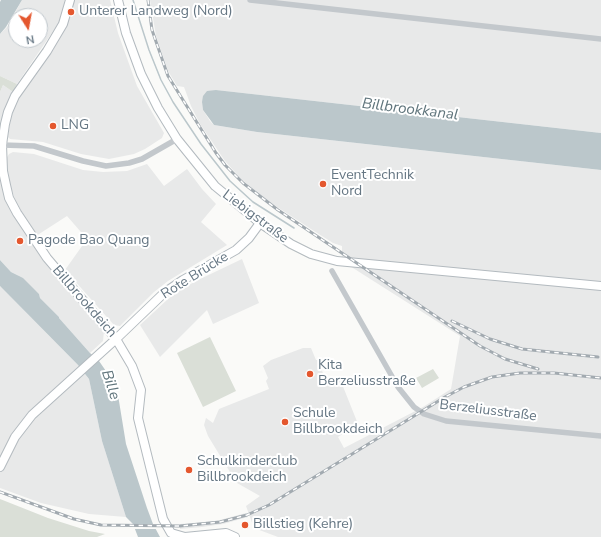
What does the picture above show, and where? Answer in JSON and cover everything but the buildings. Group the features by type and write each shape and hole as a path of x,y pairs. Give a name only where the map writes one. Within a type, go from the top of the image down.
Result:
{"street":[{"name":"Billbrookdeich","path":"70,0 63,24 47,51 15,96 8,112 2,145 3,171 6,185 17,213 47,258 116,339 132,366 141,390 138,418 164,519 171,535 185,537 226,533 235,537"},
{"name":"Liebigstraße","path":"118,0 126,33 141,74 158,108 177,139 215,186 283,240 299,249 331,260 601,286"},
{"path":"250,0 601,39"},
{"path":"2,145 34,146 81,161 106,166 129,163 142,159 177,139"},
{"name":"Rote Brücke","path":"0,467 15,437 32,415 116,339 164,293 183,280 236,250 249,238 260,223"},
{"name":"Berzeliusstraße","path":"332,271 398,387 414,407 424,414 446,421 601,436"}],"shaded area":[{"path":"22,0 65,0 60,21 48,39 48,8 18,8"},
{"path":"73,0 110,0 118,33 137,86 164,133 162,138 134,154 109,159 81,154 43,142 10,139 8,137 11,117 20,94 53,50 72,11"},
{"path":"150,0 601,0 601,133 216,90 202,102 203,110 214,125 257,132 601,170 601,537 278,537 254,528 246,506 260,496 237,483 208,436 204,425 206,418 213,423 219,409 269,389 266,381 268,378 263,366 271,360 303,348 311,348 316,360 318,360 327,384 340,379 358,424 338,437 344,448 423,407 451,389 460,336 342,261 342,246 333,243 268,201 241,179 225,161 200,124 184,87 177,86 168,71 156,36"},
{"path":"8,25 8,48 42,48 17,84 0,76 0,34"},
{"path":"0,76 17,84 13,92 3,85 0,92"},
{"path":"3,85 13,92 5,110 0,131 0,92"},
{"path":"13,152 34,154 83,170 103,172 127,171 147,164 164,186 187,169 202,189 216,204 201,222 227,245 168,281 154,292 120,326 114,325 65,270 87,239 67,216 36,236 16,202 10,185 6,159 9,154"},
{"path":"0,176 6,198 11,209 44,262 104,331 103,341 90,353 59,317 40,298 39,294 17,275 11,272 0,260"},
{"path":"242,259 259,303 213,324 207,310 160,357 140,325 168,299 182,289"},
{"path":"0,286 78,365 89,379 102,441 126,517 89,514 41,503 0,488"},
{"path":"210,337 236,391 203,407 177,353"},
{"path":"433,369 439,378 422,388 416,378"},
{"path":"0,499 48,518 89,531 105,534 97,537 0,537"},
{"path":"246,513 248,517 223,524 180,529 180,524 216,521"}],"water":[{"path":"1,0 22,0 17,8 8,8 8,24 0,34"},
{"path":"216,90 601,133 601,170 257,132 214,125 203,110 202,102 203,96 207,91"},
{"name":"Bille","path":"0,260 11,272 23,278 39,294 40,298 99,361 108,374 118,395 126,444 147,508 160,537 138,537 133,524 126,517 102,441 89,379 78,365 0,286"}],"pier":[{"path":"131,524 155,524 157,529 133,529"}],"waterway":[{"path":"133,0 149,50 161,80 173,102 201,144 230,181 253,202 294,228"}],"railway":[{"path":"148,0 152,30 168,76 216,153 225,165 243,183 278,210 480,346 505,359 538,369"},
{"path":"452,321 490,339 522,349 598,357"},
{"path":"0,492 74,519 101,525 180,526 220,522 247,515 269,505 445,397 464,387 492,377 520,373 554,373 601,378"}],"place":[{"name":"Unterer Landweg (Nord)","path":"71,12"},
{"name":"LNG","path":"53,126"},
{"name":"EventTechnik Nord","path":"323,184"},
{"name":"Pagode Bao Quang","path":"20,241"},
{"name":"Kita Berzeliusstraße","path":"310,374"},
{"name":"Schule Billbrookdeich","path":"285,422"},
{"name":"Schulkinderclub Billbrookdeich","path":"189,470"},
{"name":"Billstieg (Kehre)","path":"245,525"}],"water label":[{"name":"Billbrookkanal","path":"410,110"}]}
